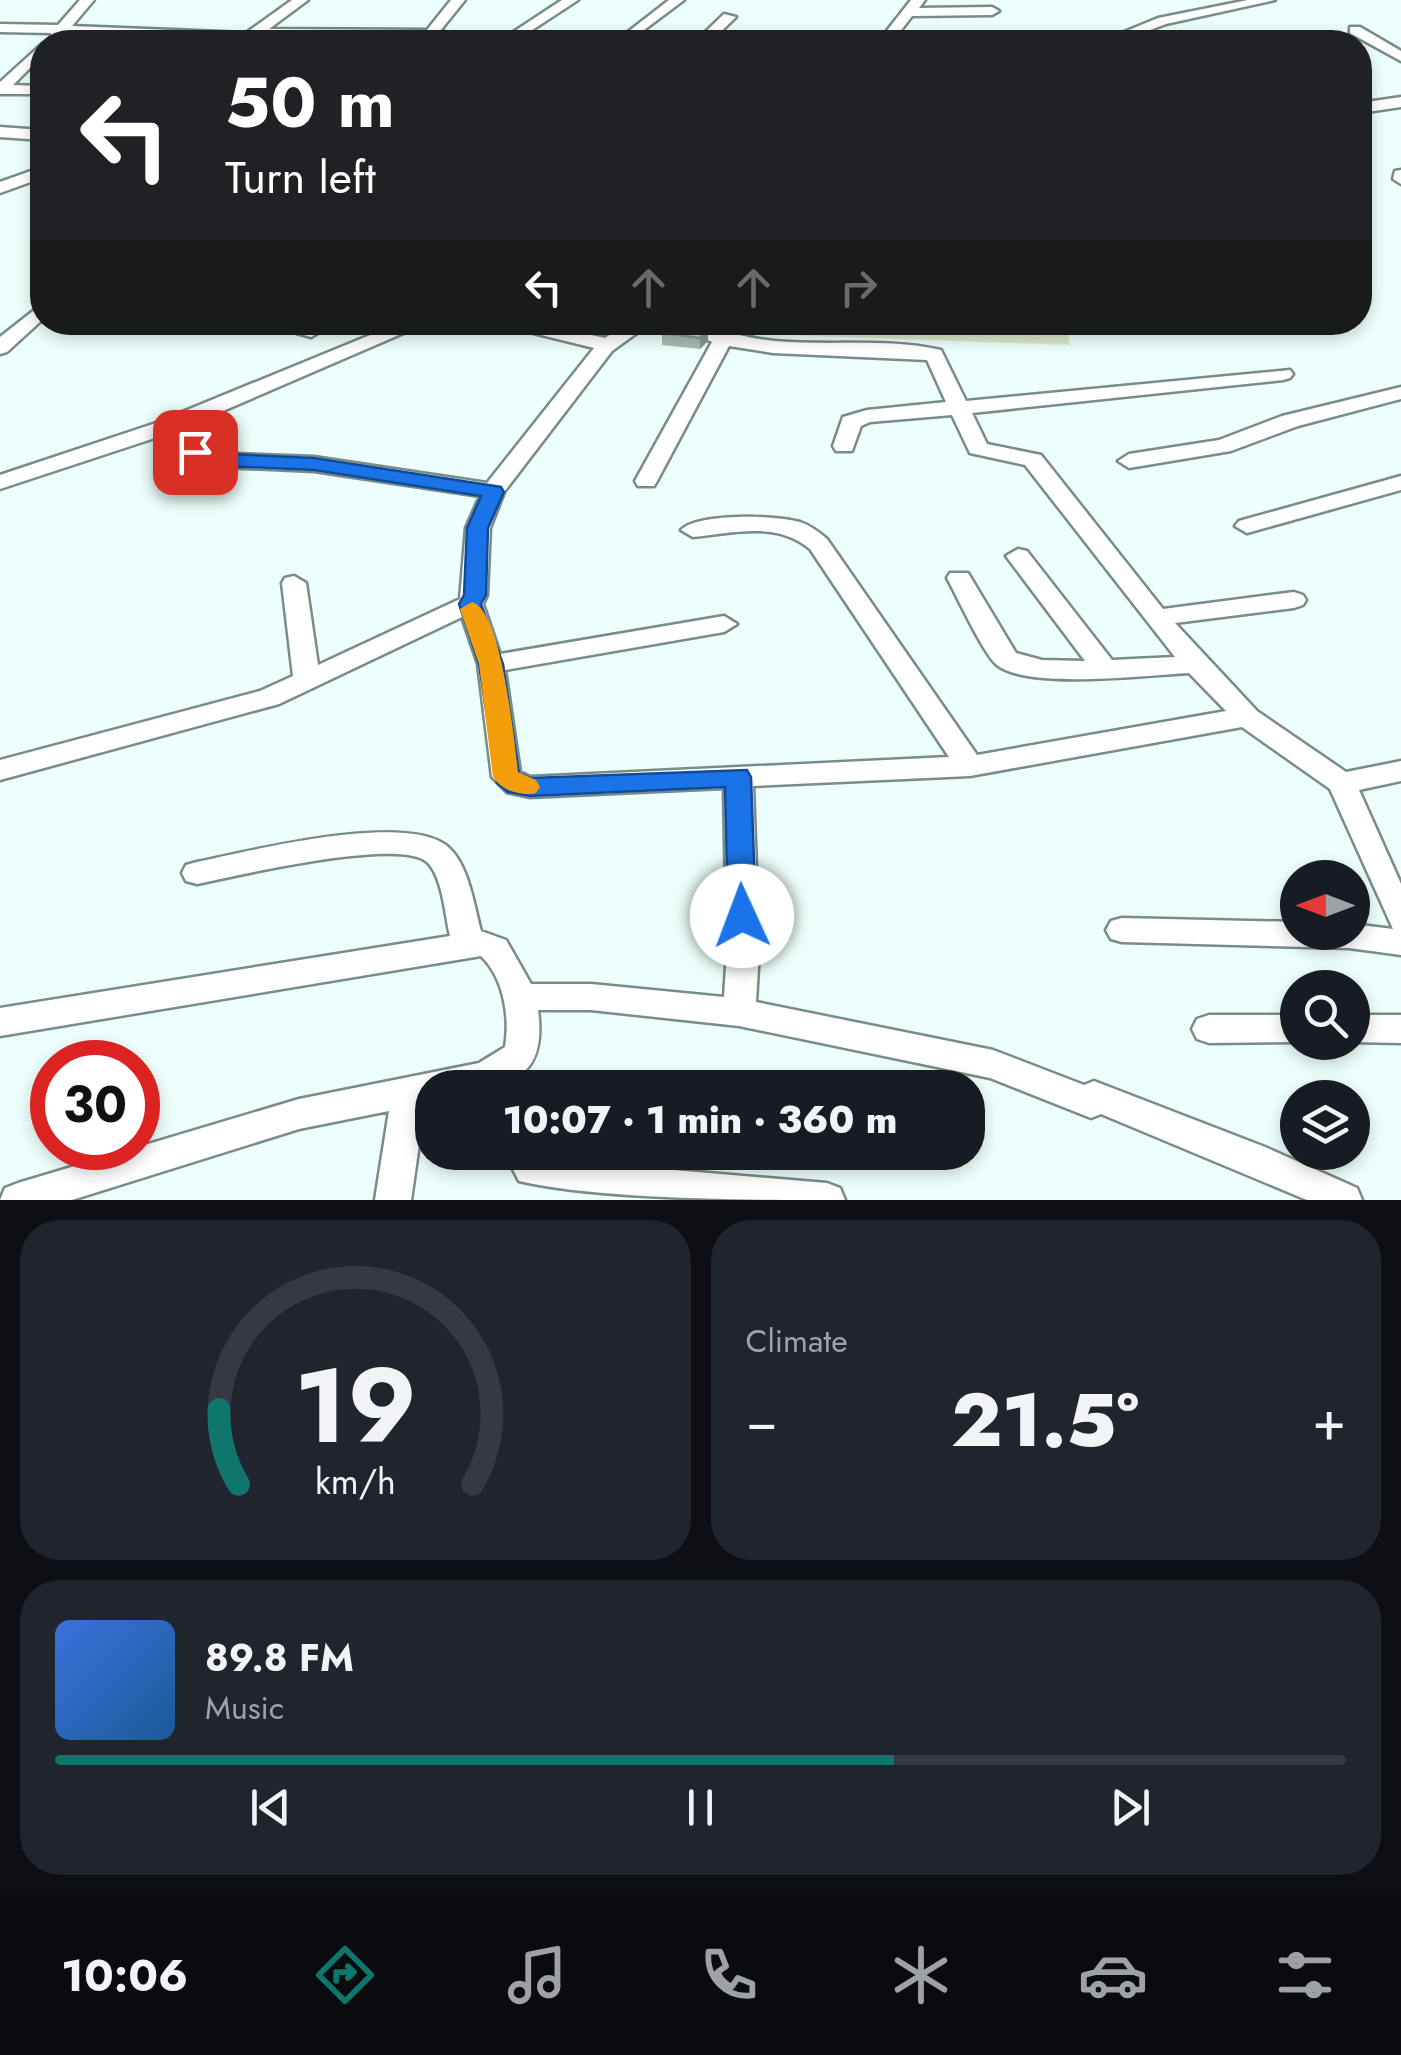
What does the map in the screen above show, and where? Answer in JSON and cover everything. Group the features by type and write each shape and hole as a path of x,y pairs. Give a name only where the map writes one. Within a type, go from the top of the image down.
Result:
{"street":[{"path":"64,29 86,0"},
{"path":"259,30 301,0"},
{"path":"435,30 458,0"},
{"path":"523,30 571,0"},
{"path":"636,30 678,0"},
{"path":"1142,30 1163,21 1268,0"},
{"path":"896,30 915,6 992,12"},
{"path":"715,30 729,17"},
{"path":"0,28 84,30"},
{"path":"1372,40 1401,56"},
{"path":"0,90 30,60"},
{"path":"0,90 30,90"},
{"path":"1372,98 1383,105"},
{"path":"1372,106 1401,102"},
{"path":"0,132 30,134"},
{"path":"0,188 30,177"},
{"path":"0,348 30,321"},
{"path":"0,482 162,429 389,335"},
{"path":"568,335 595,340 605,347"},
{"path":"0,770 230,710 307,682 470,604 475,595 478,528 493,492 605,347 623,335"},
{"path":"714,335 772,347 929,352 942,363 956,408 982,452 1024,455 1033,460 1122,571 1154,618 1196,664 1247,717 1342,783 1401,920"},
{"path":"646,482 711,354 723,338"},
{"path":"844,446 851,422 857,418 1283,374"},
{"path":"1128,461 1223,446 1290,421 1401,393"},
{"path":"162,429 201,434 195,452 200,459 314,464 493,492"},
{"path":"1248,526 1401,483"},
{"path":"693,530 784,524 806,531 819,544 970,766"},
{"path":"1018,556 1104,668"},
{"path":"959,578 1006,659 1016,667 1043,670 1196,664"},
{"path":"294,584 307,682"},
{"path":"1154,618 1294,600"},
{"path":"470,604 491,664 506,777 517,785 970,766 1247,717"},
{"path":"491,664 724,624"},
{"path":"1342,783 1401,771"},
{"path":"738,777 743,951 738,1012"},
{"path":"197,873 350,846 407,841 426,844 440,856 468,943"},
{"path":"1122,930 1349,936 1401,944"},
{"path":"0,1022 485,942 498,950 519,997 525,1024 524,1046 516,1070"},
{"path":"519,997 590,997 738,1012 993,1064 1245,1158 1276,1165 1344,1200"},
{"path":"1209,1029 1280,1029"},
{"path":"1370,1029 1401,1029"},
{"path":"18,1200 264,1123 415,1091"},
{"path":"393,1200 408,1092"},
{"path":"532,1170 619,1190 827,1200"}],"green space":[{"path":"788,335 1068,335 1070,345"}],"slow traffic":[{"path":"472,609 491,664 506,777 527,787"}],"route":[{"path":"195,452 200,459 314,464 493,492 478,528 475,595 470,604 491,664 506,777 517,785 530,787 738,777 742,916"}]}
